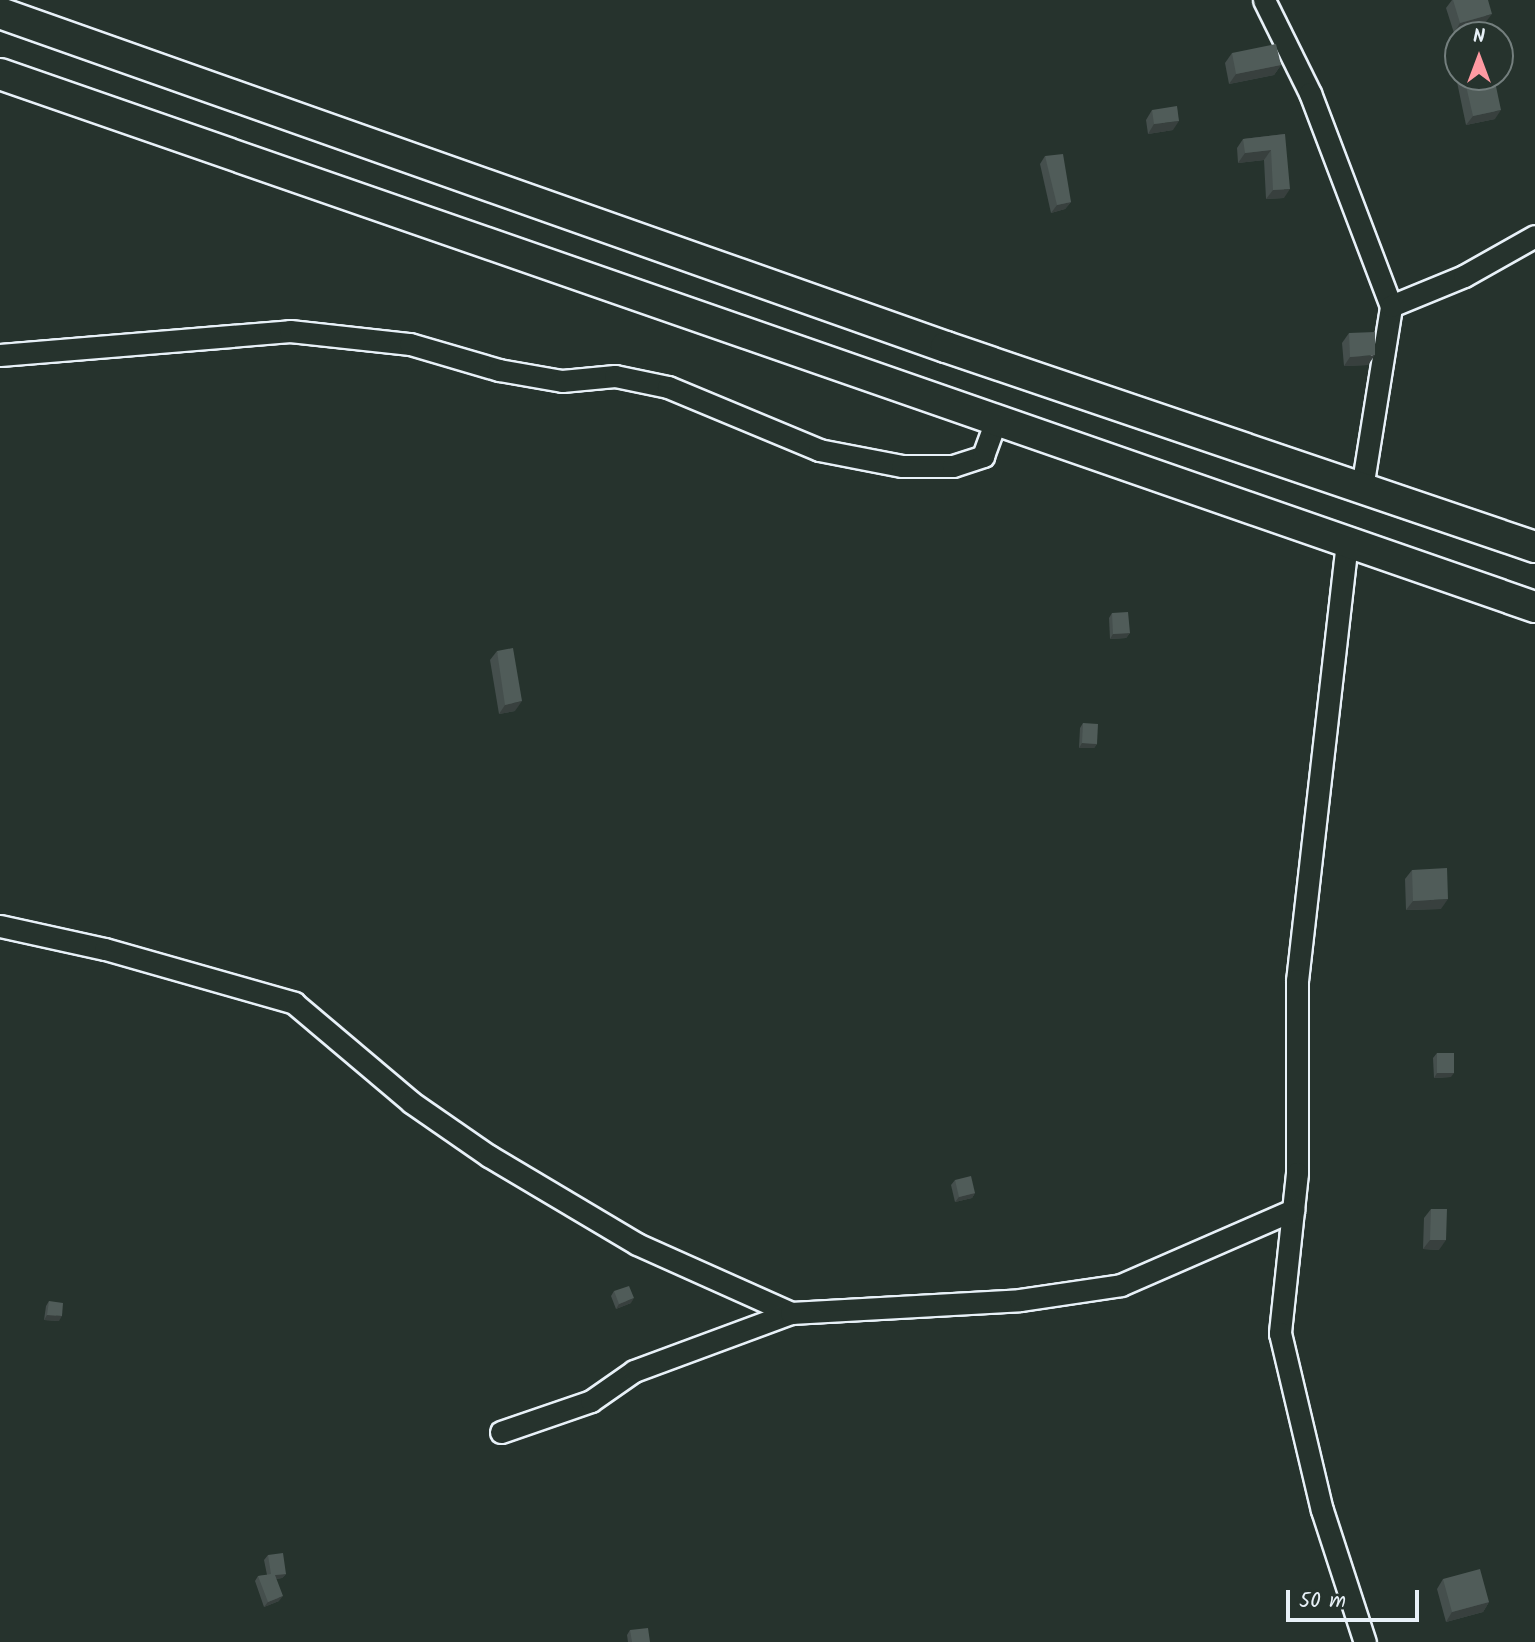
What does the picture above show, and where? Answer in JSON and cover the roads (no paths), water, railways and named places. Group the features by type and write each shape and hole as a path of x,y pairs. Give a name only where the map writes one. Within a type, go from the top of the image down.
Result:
{"street":[{"path":"1264,0 1310,93 1391,306 1362,488"},
{"path":"0,13 946,347 1535,547"},
{"path":"0,74 1535,607"},
{"path":"1391,306 1464,276 1535,236"},
{"path":"0,355 290,331 410,344 499,370 550,379 615,376 668,387 819,450 902,466 953,466 983,456 996,420"},
{"path":"1347,542 1297,981 1293,1210 1280,1334 1322,1510 1365,1642"},
{"path":"0,926 105,949 294,1003 411,1102 489,1156 637,1244 791,1312"},
{"path":"501,1432 592,1401 634,1371 791,1312 1020,1300 1121,1285 1293,1210"}]}
